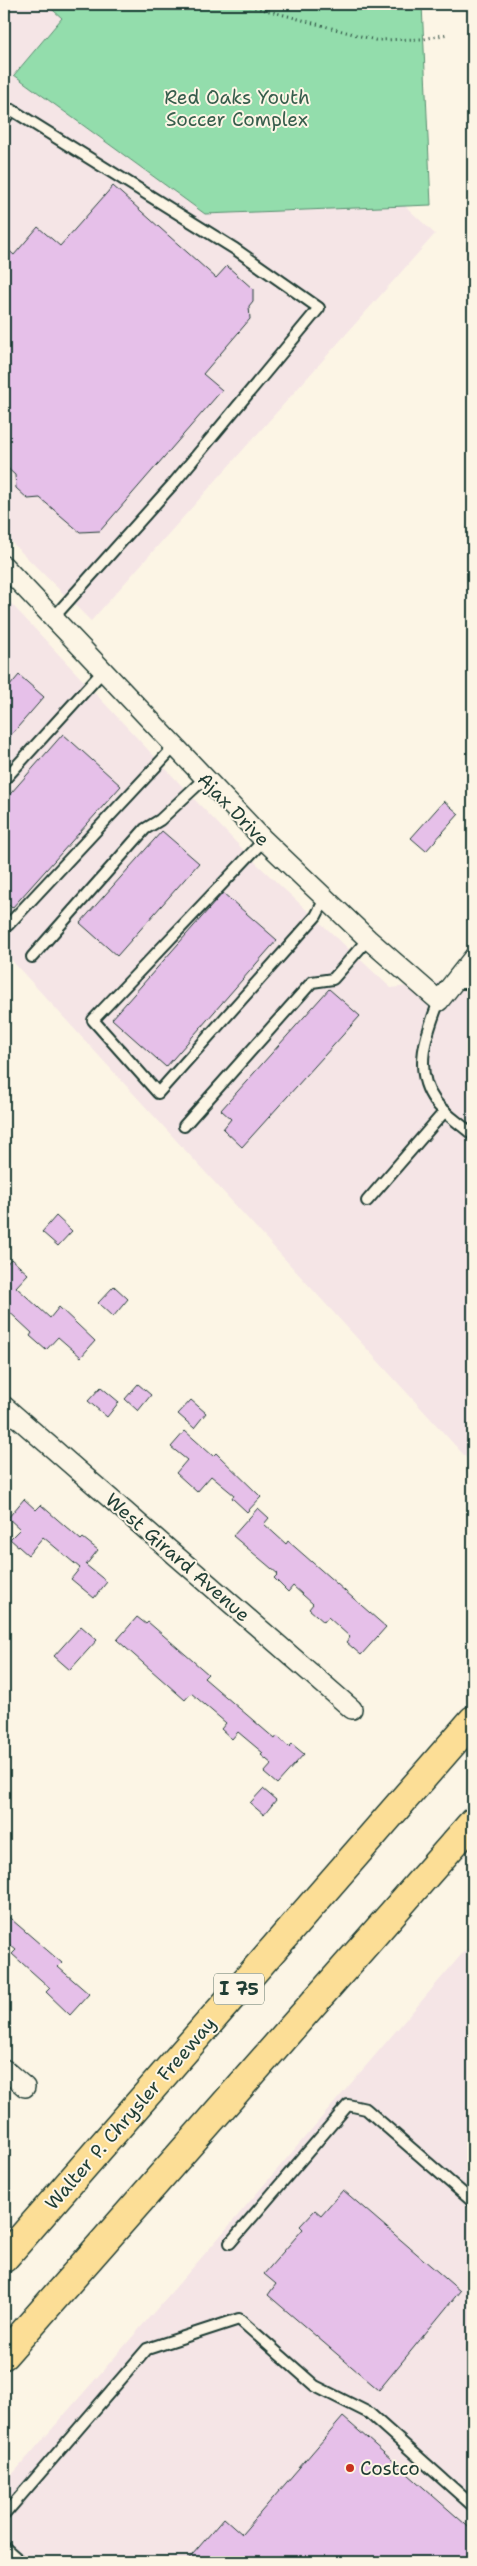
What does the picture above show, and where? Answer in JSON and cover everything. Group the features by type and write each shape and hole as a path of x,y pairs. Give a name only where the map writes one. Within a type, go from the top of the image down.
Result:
{"highway":[{"name":"Walter P. Chrysler Freeway","path":"4,2258 473,1720"},
{"path":"4,2355 473,1822"}],"street":[{"name":"Ajax Drive","path":"4,566 104,670 204,779 264,840 368,939 439,1001"},
{"path":"439,1001 473,958"},
{"name":"West Girard Avenue","path":"4,1406 352,1709"},
{"path":"4,2069 25,2087"}],"lane":[{"path":"4,120 12,110 235,249 319,308 173,484 54,617"},
{"path":"4,780 104,670"},
{"path":"4,921 8,925 174,747"},
{"path":"32,957 145,829 160,820 204,779"},
{"path":"264,840 93,1020 158,1093 316,916 326,899"},
{"path":"184,1126 312,982 333,979 368,939"},
{"path":"454,983 473,983"},
{"path":"439,1001 424,1042 424,1077 435,1102 473,1134"},
{"path":"367,1201 445,1111"},
{"path":"230,2243 348,2105 366,2109 473,2202"},
{"path":"4,2515 148,2349 239,2319 315,2386 368,2413 473,2506"},
{"path":"4,2547 20,2562"}],"path":[{"path":"240,4 375,40 424,39 448,34"},
{"path":"266,10 270,4"}],"shaded area":[{"path":"4,4 46,4 62,18 14,75 205,214 405,206 435,234 91,621 4,535"},
{"path":"4,596 258,865 391,988 473,978 473,1465 4,952"},
{"path":"473,1941 473,2562 4,2562 4,2484 209,2249"}],"green space":[{"name":"Red Oaks Youth Soccer Complex","path":"46,4 422,4 431,205 205,214 14,75 62,18"}],"building":[{"path":"113,186 216,278 227,266 253,289 253,301 249,306 250,319 203,374 222,390 100,531 80,532 40,498 28,499 16,488 15,475 4,465 4,246 14,255 38,227 60,246"},
{"path":"19,675 44,697 4,743 4,693"},
{"path":"63,734 121,786 12,908 4,900 4,801"},
{"path":"444,801 459,814 426,851 411,838"},
{"path":"162,831 199,863 117,956 80,923"},
{"path":"223,893 277,940 166,1067 112,1019"},
{"path":"329,989 360,1016 242,1147 223,1129 231,1119 221,1110"},
{"path":"56,1216 72,1231 58,1246 42,1232"},
{"path":"11,1259 28,1274 16,1287 50,1318 59,1307 95,1341 81,1357 58,1337 46,1350 30,1336 32,1333 4,1307 4,1267"},
{"path":"114,1286 128,1299 113,1317 98,1303"},
{"path":"138,1384 151,1395 138,1411 125,1399"},
{"path":"101,1387 119,1402 107,1417 88,1401"},
{"path":"191,1400 206,1413 194,1428 178,1414"},
{"path":"185,1431 213,1456 216,1453 261,1497 247,1512 232,1498 234,1495 211,1476 197,1492 176,1473 187,1460 171,1447"},
{"path":"24,1499 36,1510 41,1505 81,1540 83,1538 98,1550 86,1565 107,1582 94,1598 71,1579 80,1568 43,1537 28,1555 10,1539 20,1529 8,1518"},
{"path":"258,1508 269,1518 264,1524 286,1544 288,1541 386,1627 361,1655 346,1642 350,1637 328,1617 324,1622 309,1609 313,1604 293,1586 288,1592 274,1578 278,1574 233,1536"},
{"path":"137,1617 146,1624 148,1622 208,1674 204,1678 275,1739 277,1736 289,1747 292,1744 304,1754 277,1784 264,1773 272,1764 261,1755 263,1753 238,1732 232,1739 221,1729 226,1723 191,1693 185,1700 117,1640"},
{"path":"81,1626 97,1640 70,1670 54,1656"},
{"path":"263,1789 276,1800 264,1815 250,1803"},
{"path":"4,1913 62,1963 58,1967 89,1994 70,2015 46,1992 50,1988 12,1954 16,1950 4,1940"},
{"path":"343,2190 460,2291 379,2390 268,2295 276,2284 264,2274 303,2229 300,2226 315,2210 321,2215"},
{"name":"Costco","path":"343,2417 473,2531 473,2562 186,2562 224,2518 242,2534"}],"place":[{"name":"Costco","path":"350,2468"}]}
